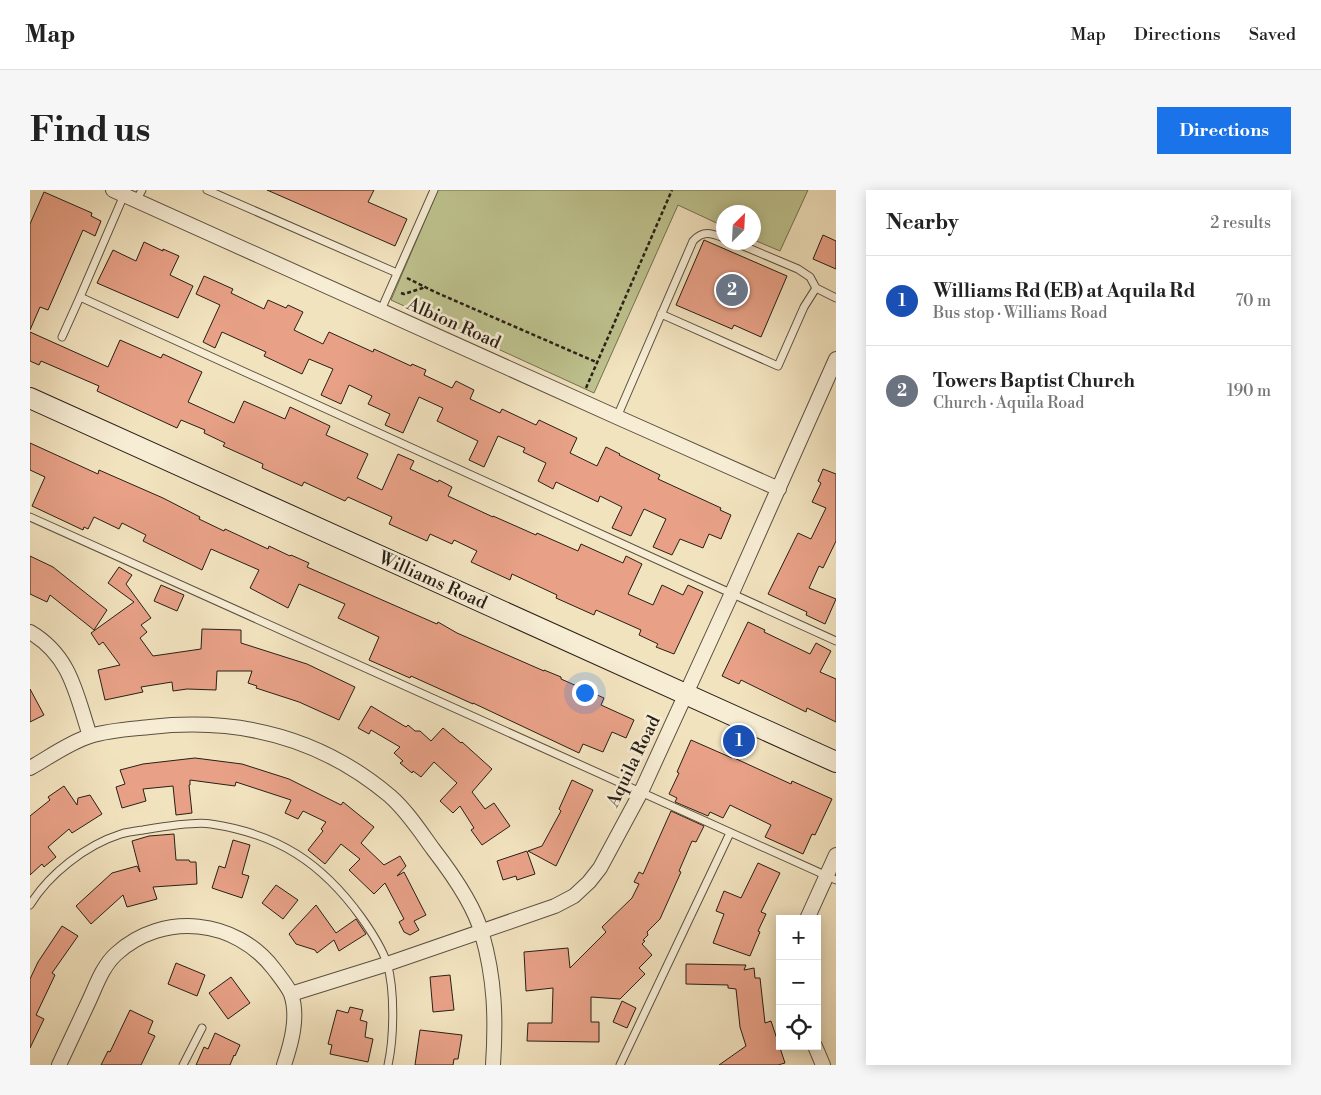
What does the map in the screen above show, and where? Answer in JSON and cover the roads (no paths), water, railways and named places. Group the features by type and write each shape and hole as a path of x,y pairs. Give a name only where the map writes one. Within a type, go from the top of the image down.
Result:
{"street":[{"name":"Albion Road","path":"129,194 580,401 779,489"},
{"name":"Aquila Road","path":"291,994 387,964 555,906 574,896 589,882 600,868 641,792 836,359"},
{"name":"Williams Road","path":"30,398 836,762"},
{"path":"30,632 44,640 54,650 71,676 90,736"},
{"path":"30,768 90,736 166,725 242,727 274,733 332,756 391,797 419,829 445,864 465,897 482,932 493,981 495,1028 493,1065"},
{"path":"809,915 831,877 836,855"},
{"path":"59,1065 103,970 116,955 132,942 171,926 182,925 222,932 240,939 269,962 291,994 294,1012 290,1044 284,1065"},
{"path":"817,1050 823,1065"}],"lane":[{"path":"207,190 397,272"},
{"path":"381,310 434,190"},
{"path":"62,337 129,194"},
{"path":"617,417 693,241 697,236 705,233 716,236"},
{"path":"753,250 798,269 810,277 816,288 836,298"},
{"path":"661,314 778,366 804,307 816,288"},
{"path":"80,297 834,640 836,631"},
{"path":"30,517 831,877"},
{"path":"30,905 38,893 64,866 90,848 121,834 161,826 209,824 250,833 284,846 323,872 349,900 374,936 387,964 391,989 392,1051 388,1065"},
{"path":"620,1065 730,833"},
{"path":"183,1065 202,1028"}],"place":[{"name":"Towers Baptist Church","path":"732,290"},
{"name":"Williams Rd (EB) at Aquila Rd","path":"739,741"}]}
